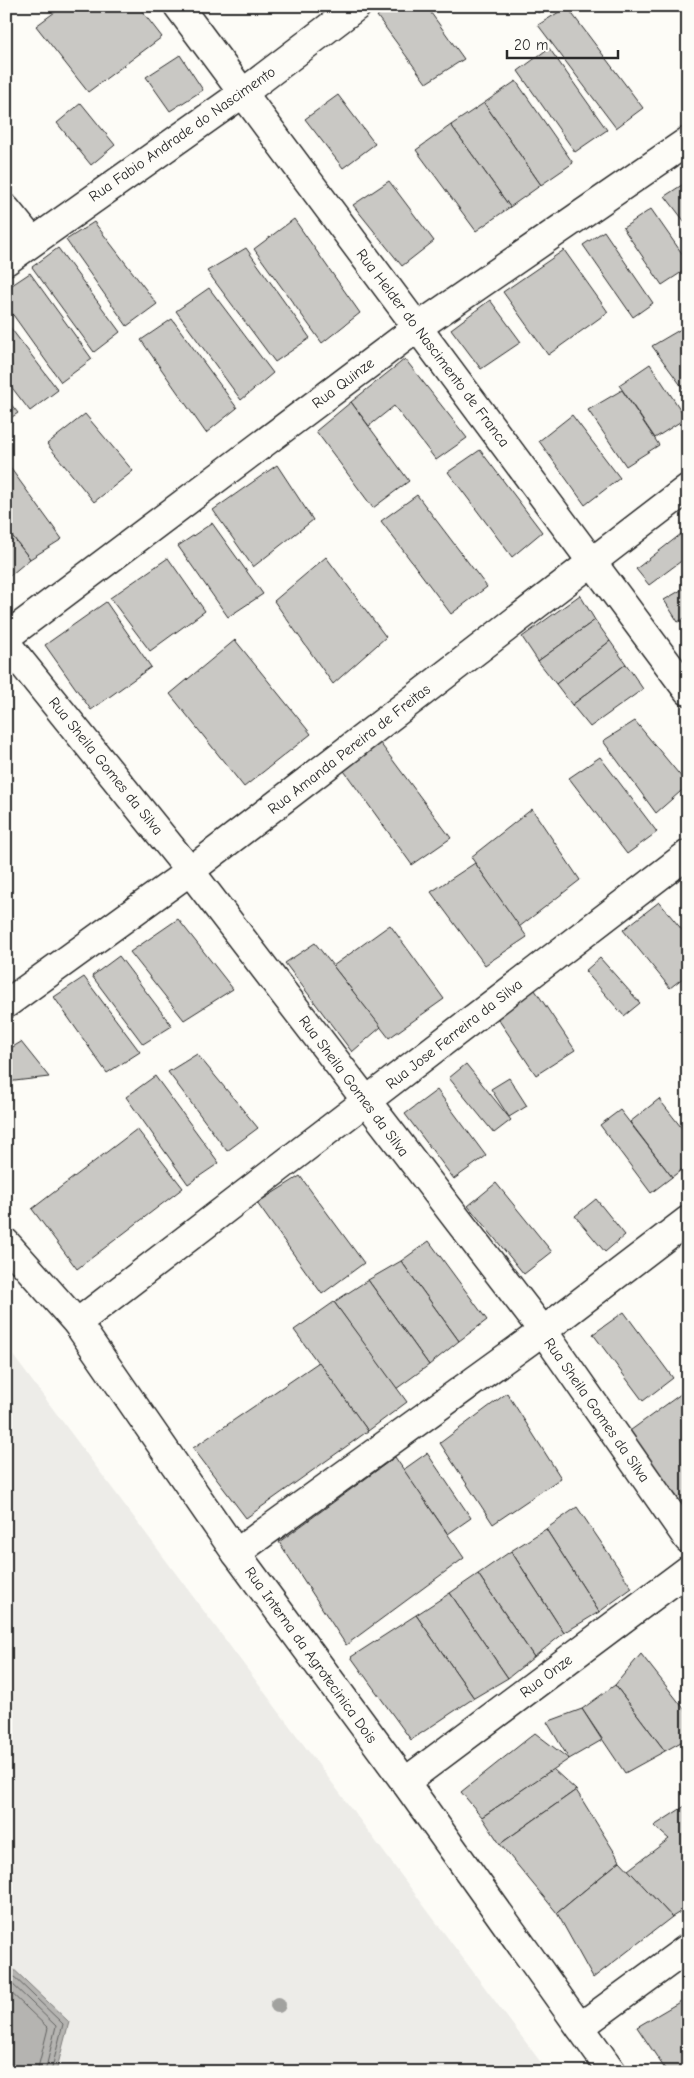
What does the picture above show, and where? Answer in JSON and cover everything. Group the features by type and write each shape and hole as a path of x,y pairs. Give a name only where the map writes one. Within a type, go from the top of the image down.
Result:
{"street":[{"name":"Rua Helder do Nascimento de Franca","path":"178,6 688,691"},
{"name":"Rua Fabio Andrade do Nascimento","path":"6,261 243,93 357,6"},
{"name":"Rua Quinze","path":"6,637 418,327 688,142"},
{"path":"6,209 32,241"},
{"name":"Rua Amanda Pereira de Freitas","path":"6,1004 190,871 688,488"},
{"name":"Rua Sheila Gomes da Silva","path":"6,643 190,871 543,1331 688,1540"},
{"name":"Rua Jose Ferreira da Silva","path":"77,1323 688,854"},
{"path":"236,1553 543,1331 688,1220"},
{"name":"Rua Interna da Agrotecinica Dois","path":"6,1243 77,1323 236,1553 405,1782 612,2072"},
{"name":"Rua Onze","path":"405,1782 688,1570"},
{"path":"580,2027 688,1948"}],"shaded area":[{"path":"6,1346 548,2072 6,2072"}],"water":[{"path":"6,1962 69,2022 56,2072 6,2072"}],"building":[{"path":"63,6 138,6 162,37 88,92 36,26"},
{"path":"391,6 426,6 464,59 426,83 377,16"},
{"path":"533,6 547,6 538,13"},
{"path":"567,7 643,108 616,128 538,25"},
{"path":"549,48 607,130 575,152 518,71"},
{"path":"180,55 203,90 170,111 146,77"},
{"path":"516,81 573,163 541,185 484,103"},
{"path":"338,95 375,144 343,168 305,119"},
{"path":"81,103 115,145 91,165 57,123"},
{"path":"484,103 541,185 510,207 451,125"},
{"path":"451,125 510,207 476,231 416,150"},
{"path":"389,181 434,241 402,266 353,205"},
{"path":"688,181 688,226 665,196"},
{"path":"651,209 688,262 688,268 662,285 623,228"},
{"path":"294,219 360,313 322,343 254,249"},
{"path":"94,222 157,304 127,326 66,240"},
{"path":"604,231 653,303 633,317 583,245"},
{"path":"58,248 120,332 94,352 32,267"},
{"path":"246,248 310,338 275,362 207,271"},
{"path":"564,250 608,312 548,355 503,292"},
{"path":"30,273 92,359 61,382 6,305 6,289"},
{"path":"209,288 273,373 241,400 176,311"},
{"path":"490,300 521,342 481,369 451,329"},
{"path":"172,319 237,408 206,433 141,340"},
{"path":"6,322 58,390 30,411 6,380"},
{"path":"681,329 688,339 688,395 652,346"},
{"path":"405,359 467,438 436,460 394,406 369,426 351,402"},
{"path":"650,364 686,418 655,438 619,385"},
{"path":"622,390 659,445 626,466 588,410"},
{"path":"6,398 18,413 6,421"},
{"path":"351,402 409,481 373,508 316,431"},
{"path":"85,414 133,471 94,502 47,444"},
{"path":"572,415 620,478 585,505 539,441"},
{"path":"480,450 542,532 512,557 448,472"},
{"path":"6,462 62,539 30,559 6,528"},
{"path":"277,465 313,520 253,567 213,510"},
{"path":"417,495 487,587 451,614 381,521"},
{"path":"212,523 263,594 228,617 178,546"},
{"path":"6,528 30,559 6,579"},
{"path":"681,534 688,542 688,556 649,585 636,569"},
{"path":"326,557 386,637 333,684 274,601"},
{"path":"168,558 205,611 150,651 110,598"},
{"path":"688,586 688,616 678,622 664,600"},
{"path":"580,595 595,620 538,661 522,637"},
{"path":"106,602 151,667 91,710 45,645"},
{"path":"595,620 610,641 556,684 538,661"},
{"path":"235,640 311,734 244,787 170,694"},
{"path":"610,641 626,664 572,705 556,684"},
{"path":"626,664 643,689 590,727 572,705"},
{"path":"635,721 688,785 656,813 603,741"},
{"path":"380,743 451,838 412,865 342,768"},
{"path":"600,757 657,832 627,854 569,778"},
{"path":"532,809 580,880 519,927 471,857"},
{"path":"475,863 527,937 485,965 431,892"},
{"path":"659,902 688,937 688,974 670,988 623,930"},
{"path":"178,919 233,989 184,1020 130,952"},
{"path":"390,925 444,999 389,1038 333,966"},
{"path":"315,943 381,1027 352,1052 285,963"},
{"path":"119,956 172,1026 143,1044 92,976"},
{"path":"600,958 640,1003 624,1016 585,971"},
{"path":"84,977 140,1052 107,1073 54,997"},
{"path":"535,990 575,1050 536,1075 496,1016"},
{"path":"21,1042 49,1077 6,1082 6,1051"},
{"path":"197,1054 258,1128 227,1151 168,1072"},
{"path":"466,1064 511,1120 494,1133 449,1078"},
{"path":"155,1076 219,1163 188,1184 126,1097"},
{"path":"509,1078 527,1106 509,1117 491,1089"},
{"path":"437,1090 486,1156 454,1179 405,1114"},
{"path":"659,1099 688,1136 688,1165 672,1177 630,1122"},
{"path":"620,1110 672,1177 651,1193 600,1125"},
{"path":"137,1129 183,1188 77,1269 32,1209"},
{"path":"300,1176 364,1263 322,1294 257,1203"},
{"path":"496,1183 552,1252 524,1274 468,1206"},
{"path":"596,1199 625,1235 605,1252 575,1216"},
{"path":"429,1241 487,1320 459,1341 401,1261"},
{"path":"401,1261 459,1341 429,1365 368,1280"},
{"path":"368,1280 429,1365 396,1389 334,1302"},
{"path":"334,1302 407,1402 368,1431 294,1330"},
{"path":"624,1312 673,1378 643,1401 593,1334"},
{"path":"319,1362 368,1431 246,1518 193,1448"},
{"path":"685,1391 688,1395 688,1511 627,1433"},
{"path":"507,1393 561,1478 493,1524 440,1443"},
{"path":"427,1453 471,1518 448,1534 403,1470"},
{"path":"395,1457 464,1558 346,1645 279,1542"},
{"path":"577,1507 632,1588 599,1612 546,1529"},
{"path":"546,1529 599,1612 564,1633 511,1551"},
{"path":"511,1551 564,1633 534,1657 478,1574"},
{"path":"478,1574 534,1657 508,1678 450,1593"},
{"path":"450,1593 508,1678 474,1698 416,1615"},
{"path":"416,1615 474,1698 411,1740 351,1657"},
{"path":"641,1654 688,1714 688,1738 665,1751 615,1685"},
{"path":"615,1685 665,1751 625,1773 582,1709"},
{"path":"582,1709 602,1740 569,1759 547,1722"},
{"path":"535,1733 569,1759 482,1817 461,1792"},
{"path":"553,1769 576,1790 500,1844 482,1817"},
{"path":"576,1790 620,1861 557,1913 500,1844"},
{"path":"688,1804 688,1907 672,1917 628,1870 669,1839 654,1826"},
{"path":"620,1861 672,1917 593,1978 557,1913"},
{"path":"688,1997 688,2072 667,2072 637,2027"}]}
